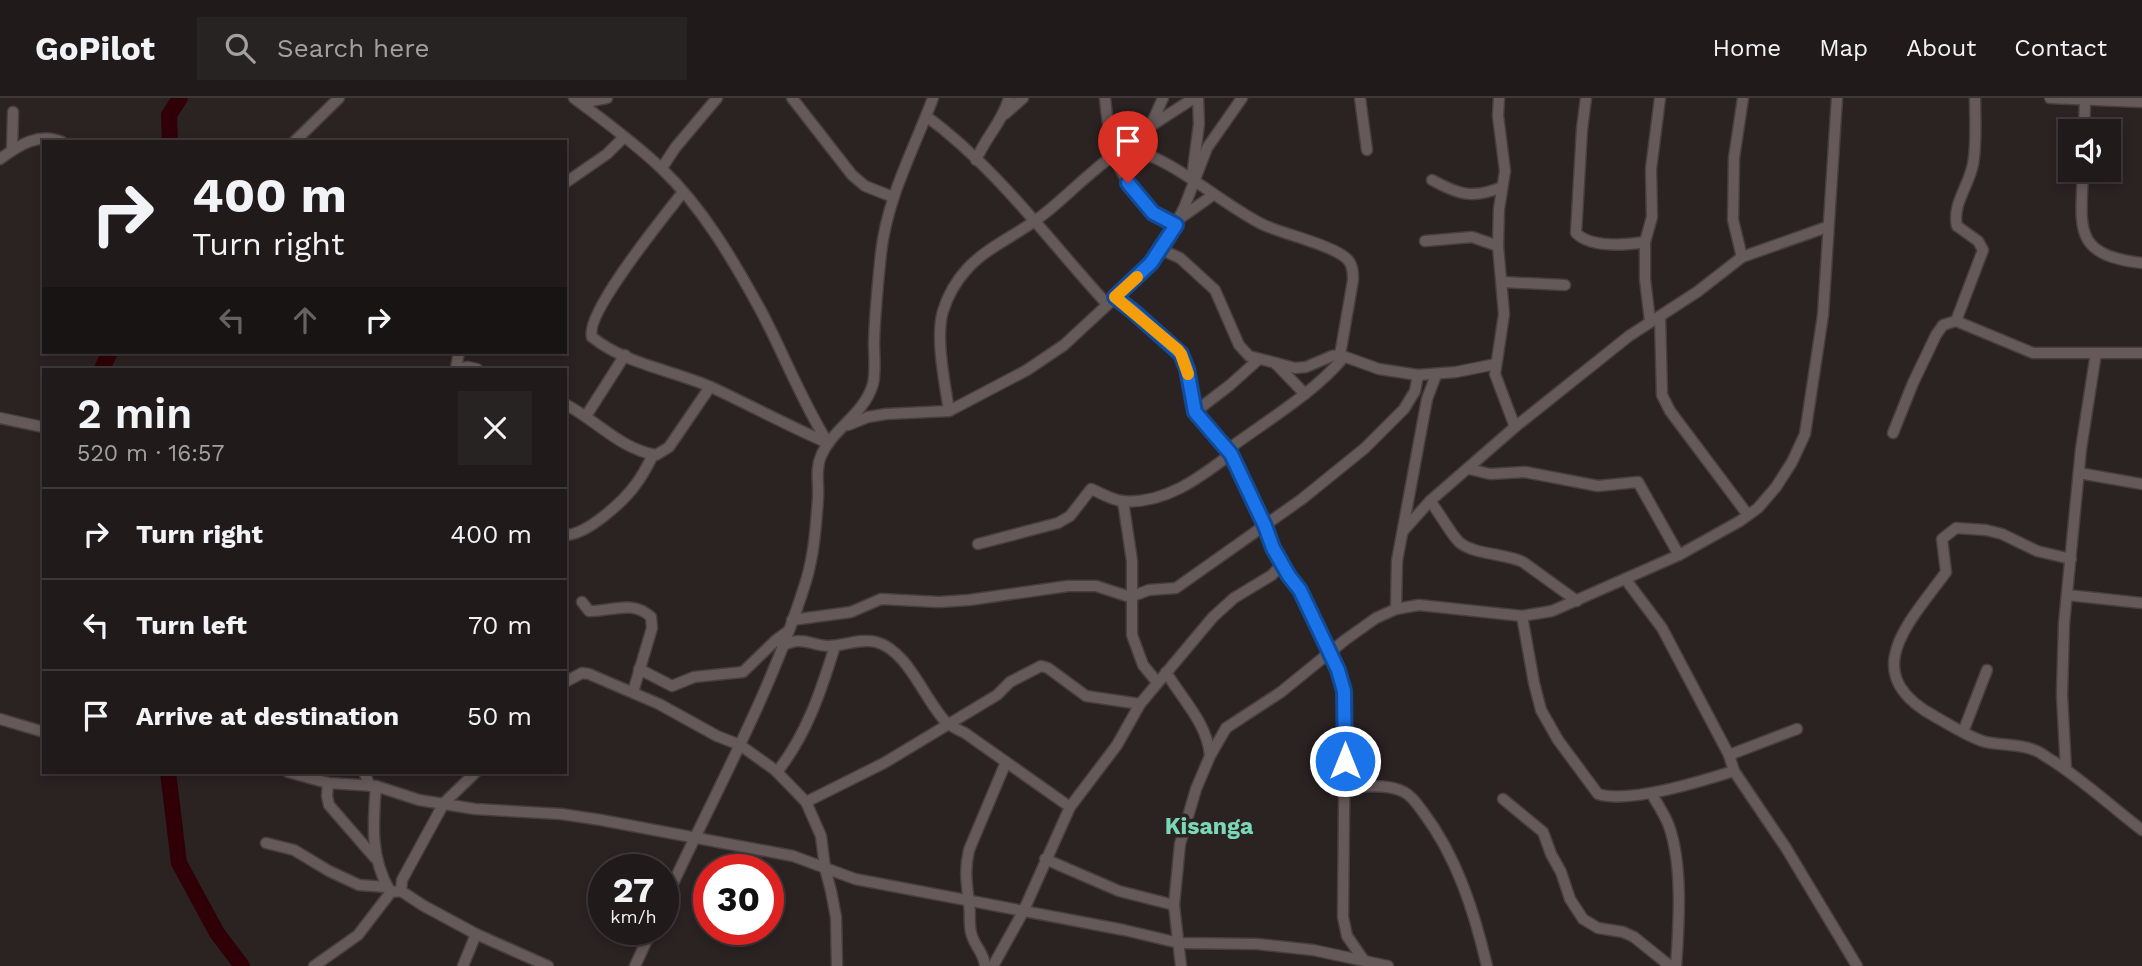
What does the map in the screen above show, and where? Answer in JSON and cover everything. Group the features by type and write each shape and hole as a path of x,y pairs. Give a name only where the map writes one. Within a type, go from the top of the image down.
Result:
{"street":[{"path":"297,140 339,98"},
{"path":"577,100 607,98"},
{"path":"662,168 675,148 717,98"},
{"path":"792,98 852,175 865,186 893,197"},
{"path":"679,870 740,745 807,579 817,521 820,456 868,397 874,381 881,252 893,197 933,98"},
{"path":"1001,118 1009,98"},
{"path":"976,160 1001,118 1023,98"},
{"path":"1105,98 1108,132 1136,195 1153,213 1177,222"},
{"path":"1151,125 1163,98"},
{"path":"949,411 941,331 943,312 951,289 975,262 1035,221 1117,155 1126,142 1196,98 1199,124 1192,181"},
{"path":"845,426 867,417 887,414 949,411 1027,370 1064,345 1162,250 1177,222 1207,148 1242,98"},
{"path":"1360,98 1367,150"},
{"path":"1499,98 1498,116 1505,171 1498,246 1504,314 1496,364 1498,385 1516,428"},
{"path":"1586,98 1576,233 1581,238 1608,243 1646,242"},
{"path":"1660,98 1651,169 1652,217 1646,242 1645,279 1655,319 1662,395 1670,411 1748,515"},
{"path":"1742,257 1733,220 1734,158 1743,98"},
{"path":"1181,966 1174,905 1176,871 1186,818 1210,756 1226,728 1280,692 1376,618 1396,609 1419,605 1522,616 1552,611 1679,555 1758,508 1776,487 1805,434 1823,315 1838,98"},
{"path":"1956,321 1983,250 1978,241 1957,226 1955,219 1957,204 1969,182 1974,162 1976,98"},
{"path":"2050,98 2142,102"},
{"path":"577,100 662,168 683,192 748,289 811,417 828,443"},
{"path":"2084,119 2085,101"},
{"path":"12,150 13,112"},
{"path":"926,116 951,134 1111,301 1134,312 1181,354 1187,369 1195,412 1229,452 1282,564 1300,590 1344,691 1343,917 1347,936 1363,960"},
{"path":"0,159 36,139 46,137 56,140"},
{"path":"567,182 607,154 624,137"},
{"path":"978,544 1058,523 1070,516 1091,489 1123,501 1149,499 1171,493 1191,483 1326,377 1342,356 1353,280 1348,260 1331,249 1266,226 1155,159 1129,151 1117,155"},
{"path":"1432,180 1461,194 1488,193 1502,187"},
{"path":"2083,182 2082,227 2087,240 2097,251 2116,260 2142,263"},
{"path":"683,192 612,287 591,327 592,337 625,355 710,387 828,443"},
{"path":"1177,222 1213,195"},
{"path":"1404,530 1430,501 1605,354 1697,292 1742,257 1827,228"},
{"path":"1424,241 1472,237 1498,246"},
{"path":"1162,250 1174,254 1209,282 1223,305 1239,345 1249,356 1276,364 1306,367 1332,356 1342,356 1379,369 1418,375 1496,364"},
{"path":"1502,282 1565,285"},
{"path":"1893,433 1913,383 1943,325 1956,321 2033,354 2142,353"},
{"path":"2066,770 2062,695 2063,624 2096,353"},
{"path":"586,416 625,355"},
{"path":"1195,412 1230,386 1259,359"},
{"path":"1276,364 1305,394"},
{"path":"1396,609 1397,561 1427,399 1436,374"},
{"path":"792,620 851,612 881,599 969,600 1068,586 1096,586 1130,597 1149,590 1176,588 1302,499 1391,424 1415,391 1418,375"},
{"path":"567,405 586,416 612,437 653,455 662,453 669,447 710,387"},
{"path":"0,418 42,427"},
{"path":"567,535 577,534 620,502 635,486 653,455"},
{"path":"1469,469 1490,474 1525,472 1586,485 1638,482 1679,555"},
{"path":"2080,472 2142,484"},
{"path":"1123,501 1132,561 1132,635 1143,665 1157,682"},
{"path":"1430,501 1460,542 1471,549 1523,562 1577,601"},
{"path":"2071,559 2037,551 2012,538 1986,530 1956,528 1942,539 1946,572 1917,609 1900,640 1894,661 1895,677 1908,699 1963,732 1997,745 2034,749 2066,770 2142,830"},
{"path":"992,966 1023,912 1070,807 1117,745 1140,704 1213,617 1234,598 1272,575 1282,564"},
{"path":"1626,580 1662,628 1729,755 1734,771 1786,848 1857,966"},
{"path":"2067,595 2142,603"},
{"path":"582,602 589,611 619,606 641,611 651,617 652,628 633,692"},
{"path":"1522,616 1541,710 1558,740 1593,789 1605,796 1651,793 1734,771"},
{"path":"639,669 672,686 703,675 735,674 750,667 787,632"},
{"path":"782,646 793,640 803,639 835,646 863,641 884,645 912,672 947,723 1070,807"},
{"path":"777,772 801,738 822,689 835,646"},
{"path":"806,802 884,763 997,695 1010,682 1041,666 1048,667 1086,696 1140,704"},
{"path":"1963,732 1987,670"},
{"path":"1166,672 1200,723 1209,743 1210,756"},
{"path":"567,681 582,673 589,674 683,715 717,736 740,745 777,772 806,802 821,836 836,917 836,966"},
{"path":"0,719 42,731"},
{"path":"1729,755 1797,729"},
{"path":"985,966 984,956 971,934 968,922 970,901 965,880 969,849 1006,761"},
{"path":"295,774 328,783 373,786 419,800 515,813 561,814 793,856 855,879 1179,943 1257,944 1313,950 1388,966"},
{"path":"365,774 373,786 375,858"},
{"path":"314,966 358,935 402,880 444,803 474,774"},
{"path":"328,783 327,796 330,805 375,858 393,890"},
{"path":"1345,787 1388,787 1404,791 1414,800 1455,865 1473,910 1487,966"},
{"path":"1651,793 1669,826 1675,854 1681,919 1676,966"},
{"path":"1503,799 1542,832 1561,872 1570,899 1583,919 1598,928 1623,932 1634,937 1670,966"},
{"path":"266,843 294,850 359,885 393,890 476,934 548,966"},
{"path":"1045,859 1119,891 1174,905"},
{"path":"463,966 476,934"},
{"path":"635,966 645,945"}],"waterway":[{"path":"170,140 169,115 180,98"},
{"path":"102,368 109,354"},
{"path":"168,774 179,863 217,933 242,966"}],"slow traffic":[{"path":"1137,277 1115,297 1178,350 1188,374"}],"district":[{"name":"Kisanga","path":"1209,826"}],"route":[{"path":"1128,183 1153,213 1176,225 1151,263 1115,297 1181,354 1189,377 1195,412 1231,454 1273,548 1300,590 1338,670 1344,691 1345,761"}]}
